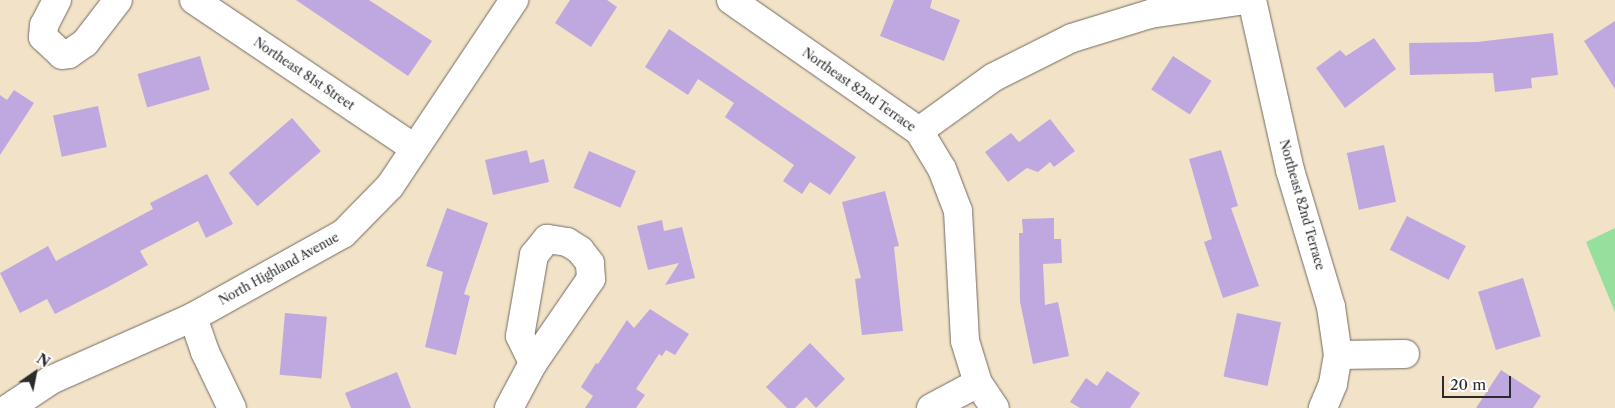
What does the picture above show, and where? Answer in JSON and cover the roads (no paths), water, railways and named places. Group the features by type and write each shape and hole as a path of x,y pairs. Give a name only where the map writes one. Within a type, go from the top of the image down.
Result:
{"street":[{"path":"57,0 44,25 43,37 62,55 69,54 85,43 118,0"},
{"name":"Northeast 81st Street","path":"194,0 414,148"},
{"name":"North Highland Avenue","path":"9,408 51,380 193,317 343,234 390,186 514,0"},
{"name":"Northeast 82nd Terrace","path":"732,0 918,131 942,169 958,211 965,341 978,383 995,408"},
{"path":"918,131 994,77 1072,38 1150,14 1246,0"},
{"name":"Northeast 82nd Terrace","path":"1252,0 1290,170 1331,307 1338,355 1333,384 1323,408"},
{"path":"193,317 205,352 232,408"},
{"path":"1338,355 1405,354"},
{"path":"509,408 533,364"},
{"path":"931,408 978,383"}]}
